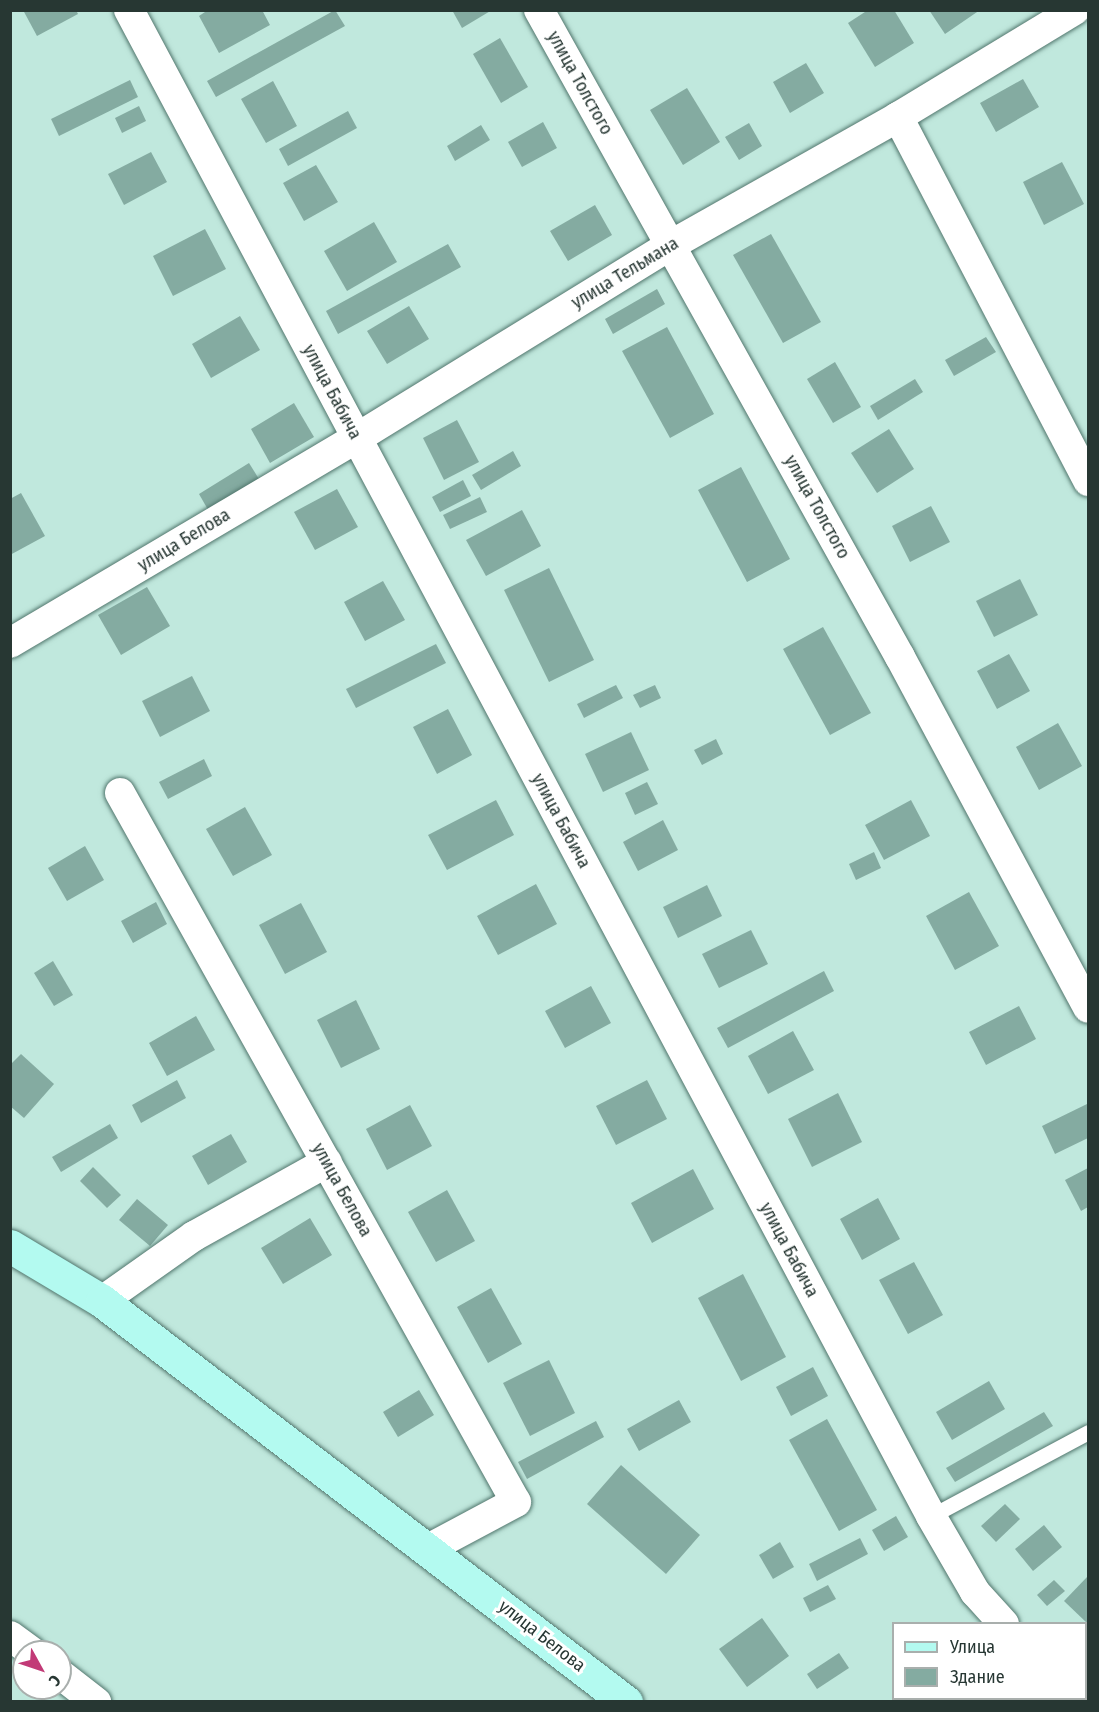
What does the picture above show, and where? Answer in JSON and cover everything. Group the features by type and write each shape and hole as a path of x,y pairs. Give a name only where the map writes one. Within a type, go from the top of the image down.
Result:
{"main road":[{"name":"улица Белова","path":"10,1246 102,1301 430,1548 626,1701"}],"street":[{"name":"улица Бабича","path":"129,10 931,1516 975,1592 1003,1622"},
{"name":"улица Толстого","path":"539,10 900,657 1089,1008"},
{"name":"улица Тельмана","path":"357,438 671,244 898,117 1074,10"},
{"path":"898,117 1089,481"},
{"name":"улица Белова","path":"10,643 357,438"},
{"name":"улица Белова","path":"120,793 516,1502 430,1548"},
{"path":"102,1301 194,1236 327,1162"},
{"path":"72,1683 95,1701"}],"lane":[{"path":"931,1516 1089,1432"}],"building":[{"path":"23,10 76,10 78,14 37,36"},
{"path":"208,10 262,10 270,25 219,53 199,16"},
{"path":"335,10 345,26 216,97 207,81"},
{"path":"452,10 492,10 462,28"},
{"path":"868,10 894,10 914,43 875,67 848,23"},
{"path":"929,10 980,10 945,34"},
{"path":"500,38 528,87 501,103 473,54"},
{"path":"806,63 824,93 790,113 773,82"},
{"path":"1023,79 1039,107 996,132 980,103"},
{"path":"130,80 138,97 59,136 51,119"},
{"path":"273,81 297,126 266,143 241,99"},
{"path":"687,88 720,142 683,165 650,110"},
{"path":"139,106 146,121 122,133 115,118"},
{"path":"348,111 357,128 288,166 279,149"},
{"path":"543,122 557,148 522,167 508,142"},
{"path":"749,123 762,146 739,160 725,137"},
{"path":"481,125 490,140 455,161 447,146"},
{"path":"151,152 167,182 124,205 108,174"},
{"path":"1062,162 1084,204 1044,225 1023,182"},
{"path":"316,165 338,202 304,221 283,183"},
{"path":"595,205 612,235 568,261 550,231"},
{"path":"374,222 397,262 347,291 324,251"},
{"path":"205,229 226,269 173,296 153,256"},
{"path":"771,234 821,322 783,343 733,255"},
{"path":"448,244 461,267 338,334 326,311"},
{"path":"657,289 665,304 613,334 605,319"},
{"path":"409,306 429,339 387,364 367,331"},
{"path":"240,316 260,350 211,378 192,344"},
{"path":"667,327 714,414 670,438 622,351"},
{"path":"986,337 996,352 954,376 945,360"},
{"path":"835,362 861,407 833,423 807,379"},
{"path":"915,379 923,392 878,420 870,406"},
{"path":"294,403 314,437 270,463 251,429"},
{"path":"457,420 479,462 444,480 423,438"},
{"path":"889,429 914,469 877,493 851,453"},
{"path":"513,451 521,466 481,490 472,475"},
{"path":"249,463 262,484 211,515 199,494"},
{"path":"741,467 790,559 747,582 698,490"},
{"path":"463,480 471,496 440,512 432,497"},
{"path":"337,489 358,527 315,550 294,512"},
{"path":"21,493 45,536 10,555 10,499"},
{"path":"480,497 487,512 450,529 443,515"},
{"path":"931,506 950,542 910,562 892,526"},
{"path":"522,510 541,546 486,576 466,540"},
{"path":"549,568 594,660 549,682 504,590"},
{"path":"1020,579 1038,615 994,637 976,601"},
{"path":"383,581 405,620 365,641 344,602"},
{"path":"147,587 170,626 121,655 98,615"},
{"path":"823,627 871,713 830,735 783,649"},
{"path":"436,644 446,663 356,708 346,689"},
{"path":"1009,654 1030,691 997,709 977,671"},
{"path":"192,676 210,711 160,737 142,701"},
{"path":"616,685 623,698 584,718 577,704"},
{"path":"655,685 661,698 640,708 633,695"},
{"path":"448,709 472,755 437,774 413,727"},
{"path":"1058,723 1082,766 1039,790 1016,747"},
{"path":"631,732 649,770 603,792 585,754"},
{"path":"716,739 723,754 702,765 694,750"},
{"path":"204,759 212,776 168,799 159,782"},
{"path":"647,782 658,804 635,815 625,793"},
{"path":"496,800 514,835 447,870 428,835"},
{"path":"911,800 930,836 884,860 865,825"},
{"path":"245,807 272,855 233,876 206,829"},
{"path":"663,820 678,850 638,871 623,842"},
{"path":"85,846 104,880 67,901 48,868"},
{"path":"874,852 881,868 856,880 849,864"},
{"path":"536,884 557,924 498,955 477,916"},
{"path":"707,885 722,916 678,938 663,907"},
{"path":"969,892 999,946 955,970 926,916"},
{"path":"156,902 167,924 133,943 121,921"},
{"path":"301,903 327,952 285,974 259,925"},
{"path":"751,930 768,964 719,988 702,954"},
{"path":"53,961 73,995 54,1006 34,973"},
{"path":"824,971 834,991 728,1048 717,1028"},
{"path":"591,986 611,1023 565,1048 545,1011"},
{"path":"356,1000 380,1049 341,1068 317,1020"},
{"path":"1019,1006 1036,1039 986,1065 969,1032"},
{"path":"196,1016 215,1050 167,1076 149,1043"},
{"path":"793,1031 814,1070 768,1094 748,1056"},
{"path":"21,1054 54,1084 24,1118 10,1106 10,1065"},
{"path":"177,1080 186,1098 141,1123 132,1105"},
{"path":"647,1080 667,1119 616,1145 596,1106"},
{"path":"838,1093 862,1142 812,1167 788,1119"},
{"path":"1087,1104 1088,1138 1055,1154 1042,1126"},
{"path":"410,1105 432,1146 387,1170 366,1129"},
{"path":"110,1124 118,1138 61,1172 52,1157"},
{"path":"231,1134 247,1162 208,1185 192,1156"},
{"path":"93,1167 121,1195 107,1208 80,1181"},
{"path":"1088,1168 1088,1207 1081,1211 1065,1180"},
{"path":"693,1169 714,1209 652,1243 631,1203"},
{"path":"447,1190 475,1241 436,1262 408,1212"},
{"path":"878,1198 900,1239 862,1260 840,1219"},
{"path":"137,1199 168,1225 150,1246 119,1220"},
{"path":"310,1218 332,1255 283,1284 261,1248"},
{"path":"914,1262 943,1315 908,1334 879,1280"},
{"path":"743,1274 786,1357 741,1381 698,1298"},
{"path":"491,1288 522,1344 488,1363 457,1307"},
{"path":"549,1360 575,1413 530,1436 503,1383"},
{"path":"813,1367 828,1396 791,1416 776,1387"},
{"path":"989,1381 1005,1409 952,1440 936,1412"},
{"path":"419,1390 434,1415 398,1437 383,1412"},
{"path":"679,1400 691,1422 639,1451 627,1429"},
{"path":"1044,1412 1053,1426 955,1482 946,1468"},
{"path":"827,1419 877,1510 839,1531 789,1440"},
{"path":"596,1421 604,1437 527,1479 518,1462"},
{"path":"621,1465 700,1535 666,1574 587,1504"},
{"path":"1005,1504 1020,1519 996,1542 981,1526"},
{"path":"896,1516 908,1537 884,1551 872,1530"},
{"path":"1044,1525 1062,1547 1033,1571 1015,1549"},
{"path":"860,1538 868,1554 817,1581 809,1564"},
{"path":"780,1542 794,1567 773,1579 759,1555"},
{"path":"1088,1576 1088,1624 1064,1601"},
{"path":"1054,1580 1065,1591 1047,1606 1037,1595"},
{"path":"828,1585 836,1599 810,1612 803,1598"},
{"path":"762,1618 789,1656 747,1687 719,1649"},
{"path":"839,1653 849,1668 817,1689 807,1674"}]}
